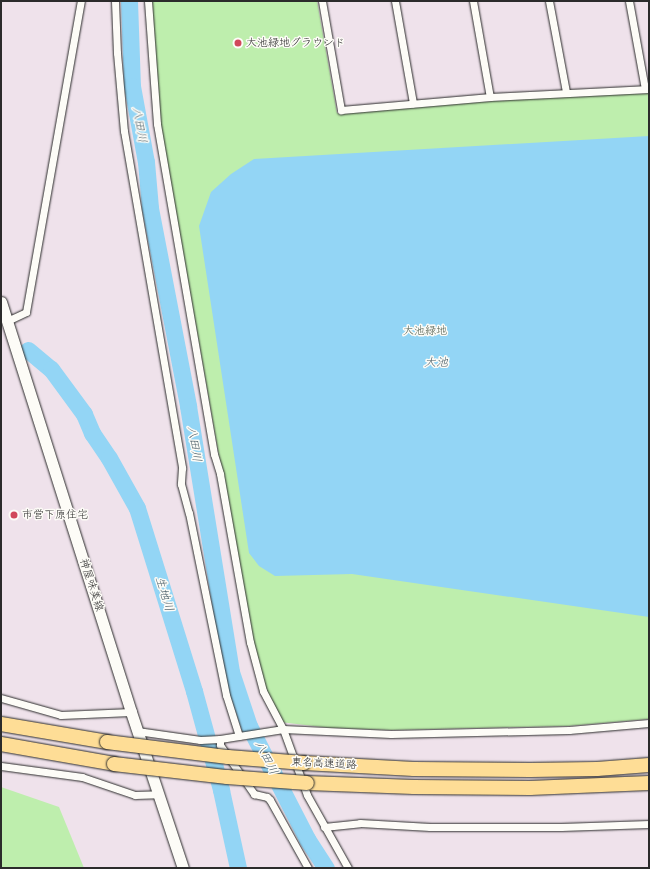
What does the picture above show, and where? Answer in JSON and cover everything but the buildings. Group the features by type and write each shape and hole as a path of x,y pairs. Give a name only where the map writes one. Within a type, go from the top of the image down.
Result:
{"highway":[{"name":"東名高速道路","path":"1,724 107,742 228,757 304,763 414,769 530,770 597,769 649,765"},
{"name":"東名高速道路","path":"1,744 114,764 227,777 307,783 414,787 530,788 649,783"},
{"path":"530,770 649,758"}],"main road":[{"name":"神屋味美線","path":"1,302 130,712 183,868"}],"street":[{"path":"7,321 26,312 81,1"},
{"path":"115,1 117,53 124,131 182,468 181,484 189,513 226,695 239,736"},
{"path":"148,1 157,124 214,454 220,474 250,642 263,691 283,729 307,795 348,868"},
{"path":"322,1 341,110 490,96 647,89 629,1"},
{"path":"395,1 413,103"},
{"path":"473,1 490,96"},
{"path":"550,1 566,92"},
{"path":"1,698 61,715 130,712"},
{"path":"137,731 200,740 220,739 283,729 391,734 569,730 649,723"},
{"path":"220,739 220,745 254,794 267,797 270,800 308,868"},
{"path":"1,766 82,777 135,795 158,794"},
{"path":"324,827 360,823 430,827 546,827 649,824"}],"green space":[{"name":"大池","path":"152,1 317,1 337,113 560,96 649,93 649,719 568,726 392,730 330,728 280,722 265,689 252,642 242,586 161,128"},
{"path":"1,787 59,807 84,868 1,868"}],"water":[{"name":"大池","path":"649,136 649,617 352,574 275,576 259,566 249,553 199,226 211,192 231,174 254,159"}],"waterway":[{"name":"八田川","path":"129,1 132,86 146,162 150,208 188,406 231,672 249,726 307,839 326,868"},
{"name":"生地川","path":"28,350 51,369 84,414 92,433 109,458 137,508 194,691 221,790 238,868"}],"place":[{"name":"大池緑地グラウンド","path":"238,43"},
{"name":"市営下原住宅","path":"14,515"}],"park label":[{"name":"大池緑地","path":"425,331"}]}
